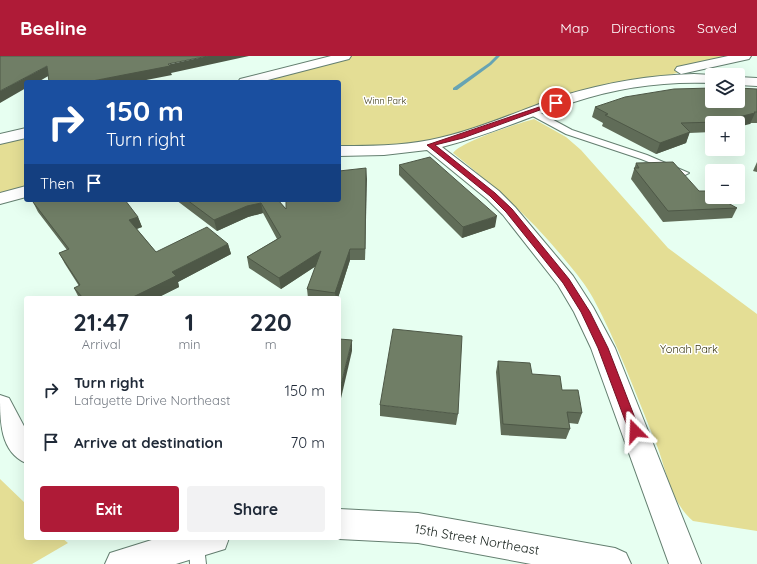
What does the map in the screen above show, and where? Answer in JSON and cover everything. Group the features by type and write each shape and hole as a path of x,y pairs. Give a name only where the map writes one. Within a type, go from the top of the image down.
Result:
{"street":[{"path":"252,80 345,56"},
{"path":"674,78 674,74 680,70 745,56"},
{"path":"341,151 377,151 430,145 595,91 637,82 674,78 705,79"},
{"path":"745,81 757,82"},
{"path":"0,139 24,133"},
{"path":"430,145 493,195 509,211 566,281 585,312 603,348 685,564"},
{"path":"0,199 24,192"},
{"path":"0,405 13,433 24,448"},
{"name":"15th Street Northeast","path":"341,524 418,528 615,564"},
{"path":"121,564 203,548"}],"lane":[{"path":"532,112 569,132 644,157 685,173"}],"green space":[{"name":"Winn Park","path":"345,56 738,56 734,59 587,95 425,145 341,149 341,80 251,80"},
{"name":"Yonah Park","path":"534,119 566,137 581,150 668,248 757,314 757,531 693,521 685,513 670,485 656,443 619,351 587,288 540,231 484,178 453,153 458,148 478,138"},
{"path":"24,133 24,197 0,203 0,139"},
{"path":"0,479 24,502 24,540 64,540 68,543 32,564 0,564"}],"building":[{"path":"0,56 208,56 168,64 170,66 97,80 49,80 47,66 0,91"},
{"path":"705,88 705,108 745,108 745,88 757,89 757,112 743,116 705,116 705,122 681,123 690,132 660,143 605,115 608,114 595,107 625,97 674,89"},
{"path":"430,157 497,216 463,227 399,165"},
{"path":"673,162 699,191 705,191 705,204 730,204 737,208 668,211 634,168 639,168 636,163"},
{"path":"366,168 365,249 350,249 335,293 307,289 321,251 279,278 247,257 281,237 261,203 247,206 214,220 190,202 280,202 286,209 286,202 341,202 341,171"},
{"path":"33,202 127,202 138,217 129,220 156,252 207,227 228,244 172,272 176,276 135,296 81,296 74,288 80,285 59,253 69,249"},
{"path":"393,329 462,336 458,414 380,405"},
{"path":"341,339 352,340 341,385"},
{"path":"498,361 530,363 532,374 560,376 562,390 578,390 582,413 567,412 570,429 503,424"}],"waterway":[{"path":"455,89 490,64 498,56"}],"route":[{"path":"556,103 461,136 430,145 493,195 509,211 525,228 566,281 585,312 603,348 635,431"}]}
